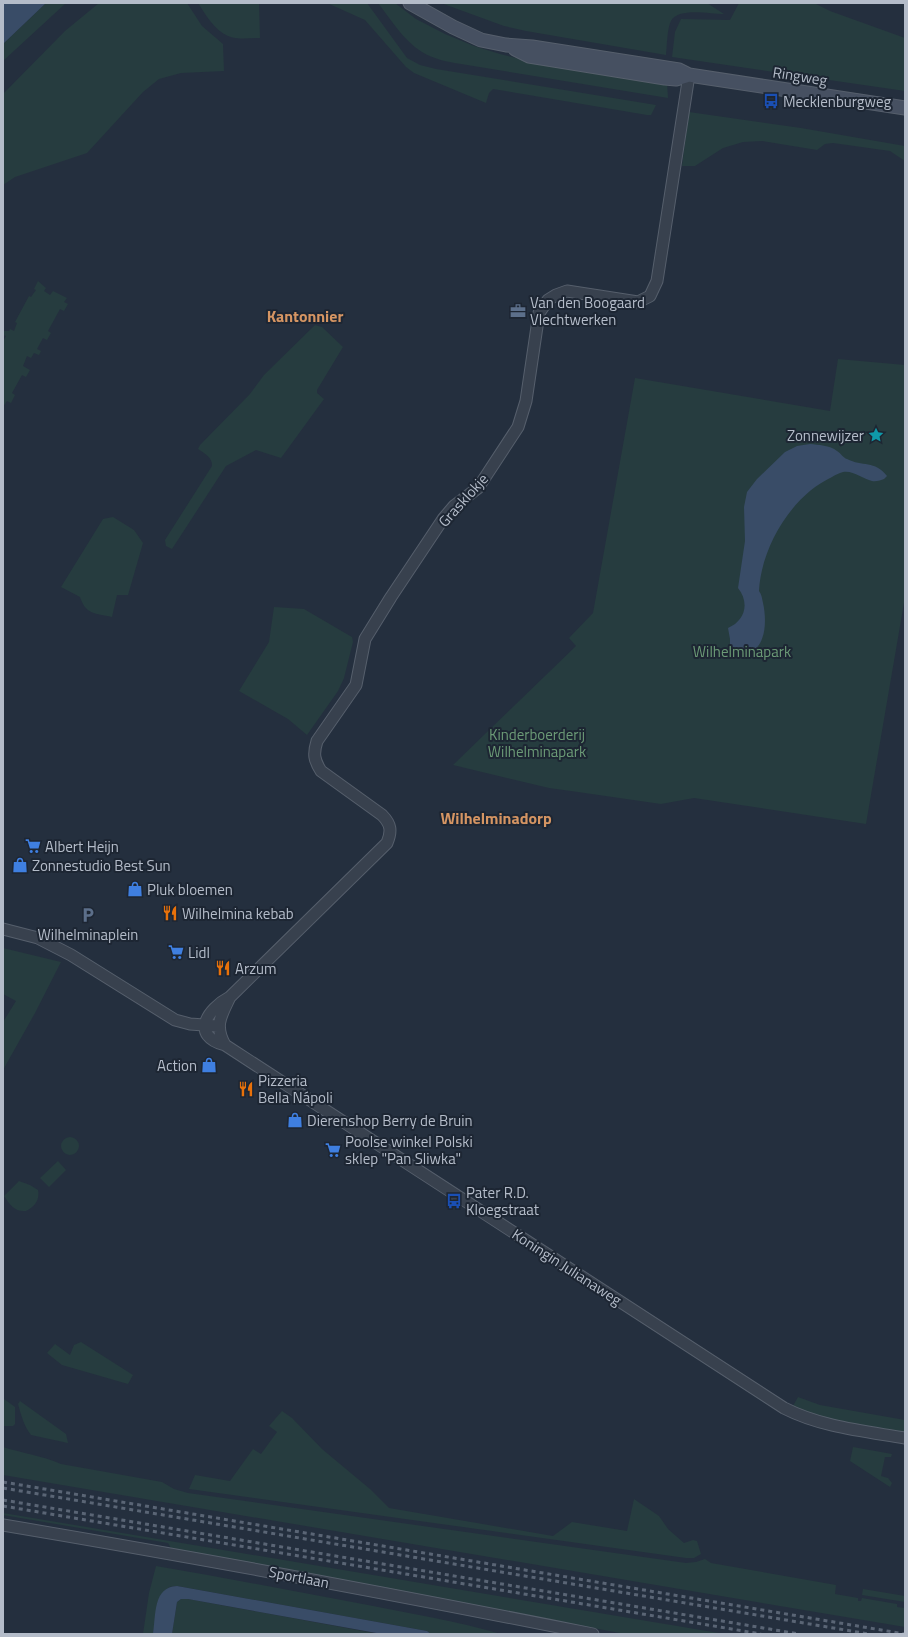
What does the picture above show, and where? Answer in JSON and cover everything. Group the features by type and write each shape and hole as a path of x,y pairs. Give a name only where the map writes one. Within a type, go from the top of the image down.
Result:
{"main road":[{"name":"Ringweg","path":"410,3 453,27 481,40 506,45 529,56 665,78 676,79 689,75 905,108"}],"street":[{"name":"Grasklokje","path":"230,997 387,843 391,829 388,821 382,815 321,771 315,762 315,749 317,741 356,685 365,639 391,597 443,519 454,506 478,488 518,427 526,401 540,313 548,300 556,295 568,291 638,302 650,296 657,282 689,75"},
{"path":"3,929 38,938 71,955 175,1020 218,1026"},
{"path":"205,1025 207,1018 213,1009 230,997"},
{"path":"225,1045 219,1034 218,1026 230,997"},
{"name":"Koningin Julianaweg","path":"205,1025 209,1039 215,1043 225,1045 784,1408 800,1416 832,1425 905,1438"},
{"name":"Sportlaan","path":"3,1525 182,1555 593,1634"}],"green space":[{"path":"46,3 66,3 3,61 3,44"},
{"path":"99,3 187,3 202,26 223,44 224,71 181,73 159,79 143,92 87,153 15,177 3,185 3,94 65,31"},
{"path":"198,3 259,3 260,38 235,38 223,34 211,22"},
{"path":"327,3 367,3 407,58 420,65 436,69 656,105 651,115 647,115 493,89 489,93 486,103 414,73 406,67 365,20"},
{"path":"378,3 395,3 416,19 445,34 474,46 500,54 532,62 667,83 668,98 456,63 436,58 422,52 409,42"},
{"path":"441,3 707,3 724,14 695,12 680,14 675,17 671,21 669,28 666,55 504,26"},
{"path":"739,3 814,3 830,11 905,38 905,91 672,57 675,32 681,19 730,20"},
{"path":"689,112 801,128 905,146 905,161 890,151 833,143 825,144 817,150 762,141 743,142 723,148 695,166 682,166"},
{"path":"38,281 46,288 44,291 50,295 53,291 67,298 64,302 68,304 64,311 60,309 48,331 51,333 47,340 43,338 37,349 41,351 39,355 34,353 31,358 27,356 23,366 30,370 26,377 22,375 12,393 15,395 11,403 7,401 3,407 3,341 6,336 3,335 4,331 9,331 10,329 14,331 17,323 15,322 29,296 31,297 36,290 34,289"},
{"path":"315,325 322,327 343,347 317,390 317,393 324,399 281,458 256,450 226,466 172,549 166,546 165,540 212,466 210,458 198,449 200,445 250,394 264,375"},
{"name":"Wilhelminapark","path":"838,359 905,365 905,597 866,824 694,798 661,804 549,788 453,765 576,646 569,638 593,613 635,378 830,411"},
{"path":"113,517 134,530 143,543 128,595 117,595 112,617 96,614 88,610 82,603 80,597 61,587 103,519"},
{"path":"274,607 304,609 352,637 353,642 344,678 338,691 307,735 288,719 239,691 269,642"},
{"path":"3,948 61,962 35,1013 3,1070 3,1022 16,1001 3,994"},
{"path":"70,1137 76,1140 79,1146 76,1152 70,1155 64,1152 61,1146 64,1140"},
{"path":"58,1161 66,1170 49,1187 40,1178"},
{"path":"19,1181 38,1190 36,1202 26,1211 16,1209 4,1196"},
{"path":"81,1342 133,1375 128,1384 62,1365 47,1353 55,1344 70,1355 74,1345"},
{"path":"798,1397 820,1405 905,1420 905,1433 812,1416 793,1406"},
{"path":"4,1399 15,1407 15,1424 13,1426 3,1426"},
{"path":"20,1401 66,1434 68,1443 31,1435 26,1428 18,1404"},
{"path":"282,1411 292,1418 322,1449 370,1489 389,1508 553,1536 572,1522 627,1531 634,1499 659,1516 668,1529 684,1543 693,1540 697,1541 701,1554 694,1558 686,1558 189,1489 195,1475 230,1481 253,1449 261,1454 277,1432 269,1426"},
{"path":"3,1447 61,1464 162,1482 174,1489 188,1493 686,1563 705,1559 711,1563 836,1585 835,1594 858,1598 858,1601 861,1601 862,1598 897,1604 897,1607 905,1608 905,1627 3,1475"},
{"path":"853,1447 892,1454 891,1457 885,1457 881,1476 888,1478 892,1483 890,1487 850,1461"},
{"path":"3,1513 725,1634 625,1634 171,1548 168,1543 3,1515"},
{"path":"156,1566 418,1615 468,1625 501,1634 431,1634 427,1631 177,1586 169,1587 158,1602 153,1634 143,1634 149,1593"},
{"path":"863,1589 905,1596 905,1602 862,1595"},
{"path":"181,1599 188,1599 379,1634 172,1634 177,1602"}],"water":[{"path":"3,3 46,3 3,44"},
{"path":"810,444 834,449 846,458 878,468 887,476 884,479 874,481 850,472 840,473 817,486 791,510 772,541 765,558 761,575 759,591 763,603 765,621 762,639 753,651 745,654 735,654 730,650 728,628 734,625 742,616 745,605 742,594 738,588 745,541 744,507 747,492 757,479 785,452 797,446"},
{"path":"177,1586 427,1631 431,1634 382,1634 188,1599 181,1599 177,1602 172,1634 153,1634 157,1603 160,1597 164,1591"}],"railway":[{"path":"3,1482 905,1634"},
{"path":"3,1488 869,1634"},
{"path":"3,1500 799,1634"},
{"path":"3,1506 761,1634"}],"place":[{"name":"Mecklenburgweg","path":"771,101"},
{"name":"Van den Boogaard Vlechtwerken","path":"518,311"},
{"name":"Zonnewijzer","path":"876,435"},
{"name":"Albert Heijn","path":"33,846"},
{"name":"Zonnestudio Best Sun","path":"20,865"},
{"name":"Pluk bloemen","path":"135,889"},
{"name":"Wilhelmina kebab","path":"170,913"},
{"name":"Wilhelminaplein","path":"88,915"},
{"name":"Lidl","path":"176,952"},
{"name":"Arzum","path":"223,968"},
{"name":"Action","path":"209,1065"},
{"name":"Pizzeria Bella Nápoli","path":"246,1089"},
{"name":"Dierenshop Berry de Bruin","path":"295,1120"},
{"name":"Poolse winkel Polski sklep \"Pan Sliwka\"","path":"333,1150"},
{"name":"Pater R.D. Kloegstraat","path":"454,1201"}],"district":[{"name":"Kantonnier","path":"305,316"},
{"name":"Wilhelminadorp","path":"496,818"}],"park label":[{"name":"Kinderboerderij Wilhelminapark","path":"537,742"}]}
